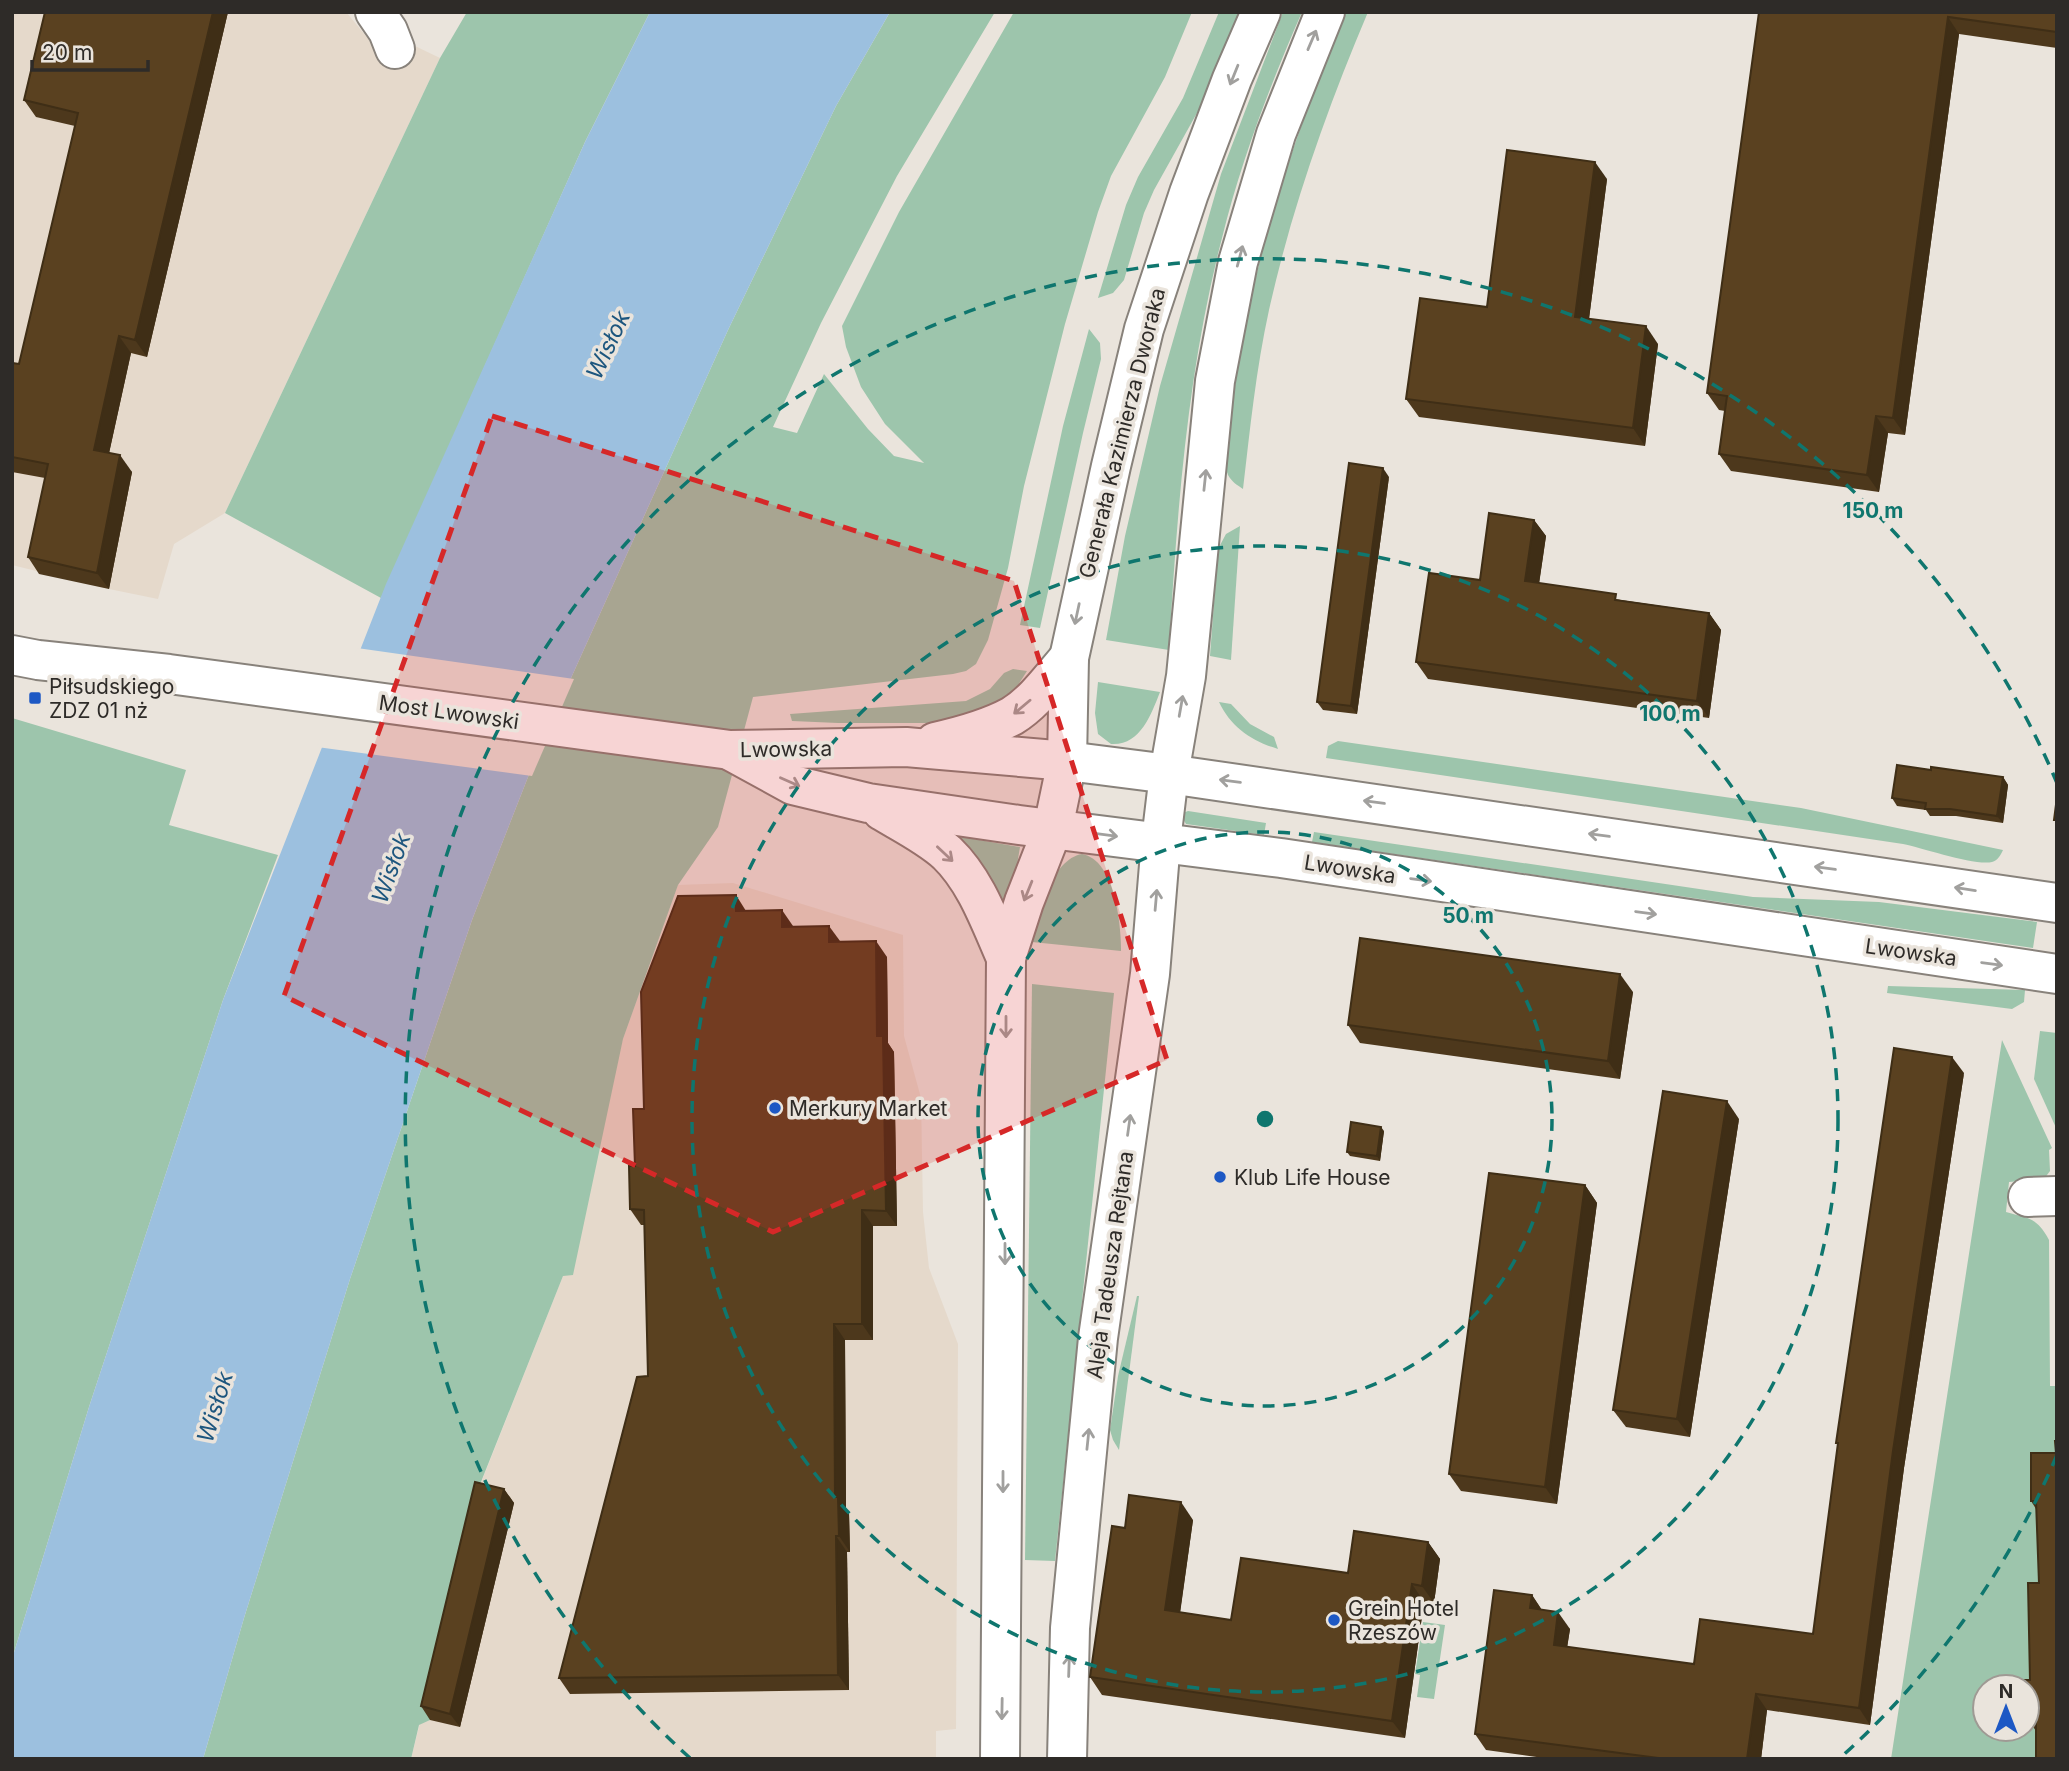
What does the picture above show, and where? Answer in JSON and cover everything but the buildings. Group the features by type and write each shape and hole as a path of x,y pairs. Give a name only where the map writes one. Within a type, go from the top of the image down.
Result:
{"main road":[{"path":"375,12 396,49"},
{"name":"Generała Kazimierza Dworaka","path":"1053,828 1067,761 1069,658 1144,329 1189,193 1232,79 1261,12"},
{"path":"1169,774 1186,676 1215,381 1238,262 1276,134 1325,12"},
{"name":"Most Lwowski","path":"12,655 730,750"},
{"path":"906,747 966,735 1013,715 1037,695 1069,658"},
{"name":"Lwowska","path":"730,750 906,747 1067,761 1291,790 2057,903"},
{"name":"Lwowska","path":"730,750 793,785 868,803 1019,825 1161,841 2057,974"},
{"name":"Aleja Tadeusza Rejtana","path":"1067,1759 1070,1628 1098,1338 1150,974 1169,774"},
{"path":"868,803 946,853 968,878 1006,958"},
{"path":"1000,1759 1006,958 1024,902 1053,828"}],"highlighted area":[{"path":"492,416 1014,581 1167,1060 773,1232 284,996"}],"shaded area":[{"path":"12,12 346,12 381,54 415,46 440,58 225,513 174,544 158,599 12,565"},
{"path":"733,883 903,935 904,1036 921,1098 923,1212 929,1268 958,1344 956,1729 936,1731 936,1759 411,1759 477,1493 563,1276 623,1039 678,885"}],"green space":[{"path":"467,12 650,12 585,142 381,598 225,513 440,58"},
{"path":"890,12 995,12 897,176 821,323 773,427 797,433 824,374 868,429 894,456 924,463 885,424 861,387 846,347 842,326 899,212 1014,12 1192,12 1165,77 1111,176 1098,212 1065,324 1024,486 1008,568 988,640 976,664 966,671 753,697 718,827 678,885 623,1039 573,1275 563,1276 477,1492 430,1720 419,1725 411,1759 203,1759 350,1279 472,920 539,749 728,330 836,106"},
{"path":"1219,12 1240,12 1207,95 1154,190 1144,213 1124,280 1113,293 1098,298 1126,205 1138,177 1183,98"},
{"path":"1283,12 1302,12 1268,95 1238,180 1222,238 1200,340 1185,443 1169,650 1106,640 1125,536 1160,386 1221,174"},
{"path":"1346,12 1368,12 1312,159 1278,272 1260,354 1243,489 1228,475 1225,453 1248,312 1274,210 1290,160"},
{"path":"1089,329 1100,343 1101,359 1040,628 1020,625 1063,426"},
{"path":"1240,526 1231,660 1210,656 1218,549 1226,534"},
{"path":"1013,669 1027,671 1011,696 957,723 792,721 790,714 966,701 990,689 1004,673"},
{"path":"1098,682 1160,692 1143,727 1130,740 1111,744 1098,734 1095,713"},
{"path":"1219,702 1231,704 1250,724 1274,737 1278,749 1243,732 1229,719"},
{"path":"12,718 186,770 169,825 278,855 223,1000 89,1407 12,1659 14,1190"},
{"path":"1338,741 1801,808 2003,850 1999,858 1984,863 1903,844 1326,758 1328,746"},
{"path":"1188,811 1266,823 1264,835 1186,824 1182,817 1183,813"},
{"path":"1314,832 1753,897 1879,902 2037,922 2033,948 1312,842"},
{"path":"962,837 1020,847 1014,883 1004,911 960,839"},
{"path":"1082,854 1093,859 1109,880 1120,925 1121,951 1032,942 1037,918 1054,877 1071,858"},
{"path":"1032,984 1114,993 1055,1561 1025,1560"},
{"path":"1888,986 2025,990 2024,1002 2012,1009 1887,993"},
{"path":"2040,1031 2057,1033 2057,1130 2034,1079"},
{"path":"2002,1040 2052,1148 2049,1150 2050,1171 2044,1179 2009,1182 2006,1212 2036,1223 2049,1240 2050,1386 2057,1386 2052,1759 1891,1759"},
{"path":"1137,1296 1119,1450 1110,1430 1118,1376"},
{"path":"1423,1622 1445,1625 1434,1699 1417,1697 1420,1675 1415,1674"}],"water":[{"name":"Wisłok","path":"650,12 890,12 836,106 728,330 539,749 472,920 350,1279 203,1759 12,1759 12,1659 89,1407 223,1000 386,584 585,142"}],"pier":[{"path":"357,648 574,679 532,776 317,747"}],"place":[{"name":"Piłsudskiego ZDZ 01 nż","path":"35,698"},
{"name":"Merkury Market","path":"775,1108"},
{"name":"Klub Life House","path":"1220,1177"},
{"name":"Grein Hotel Rzeszów","path":"1334,1620"}]}
